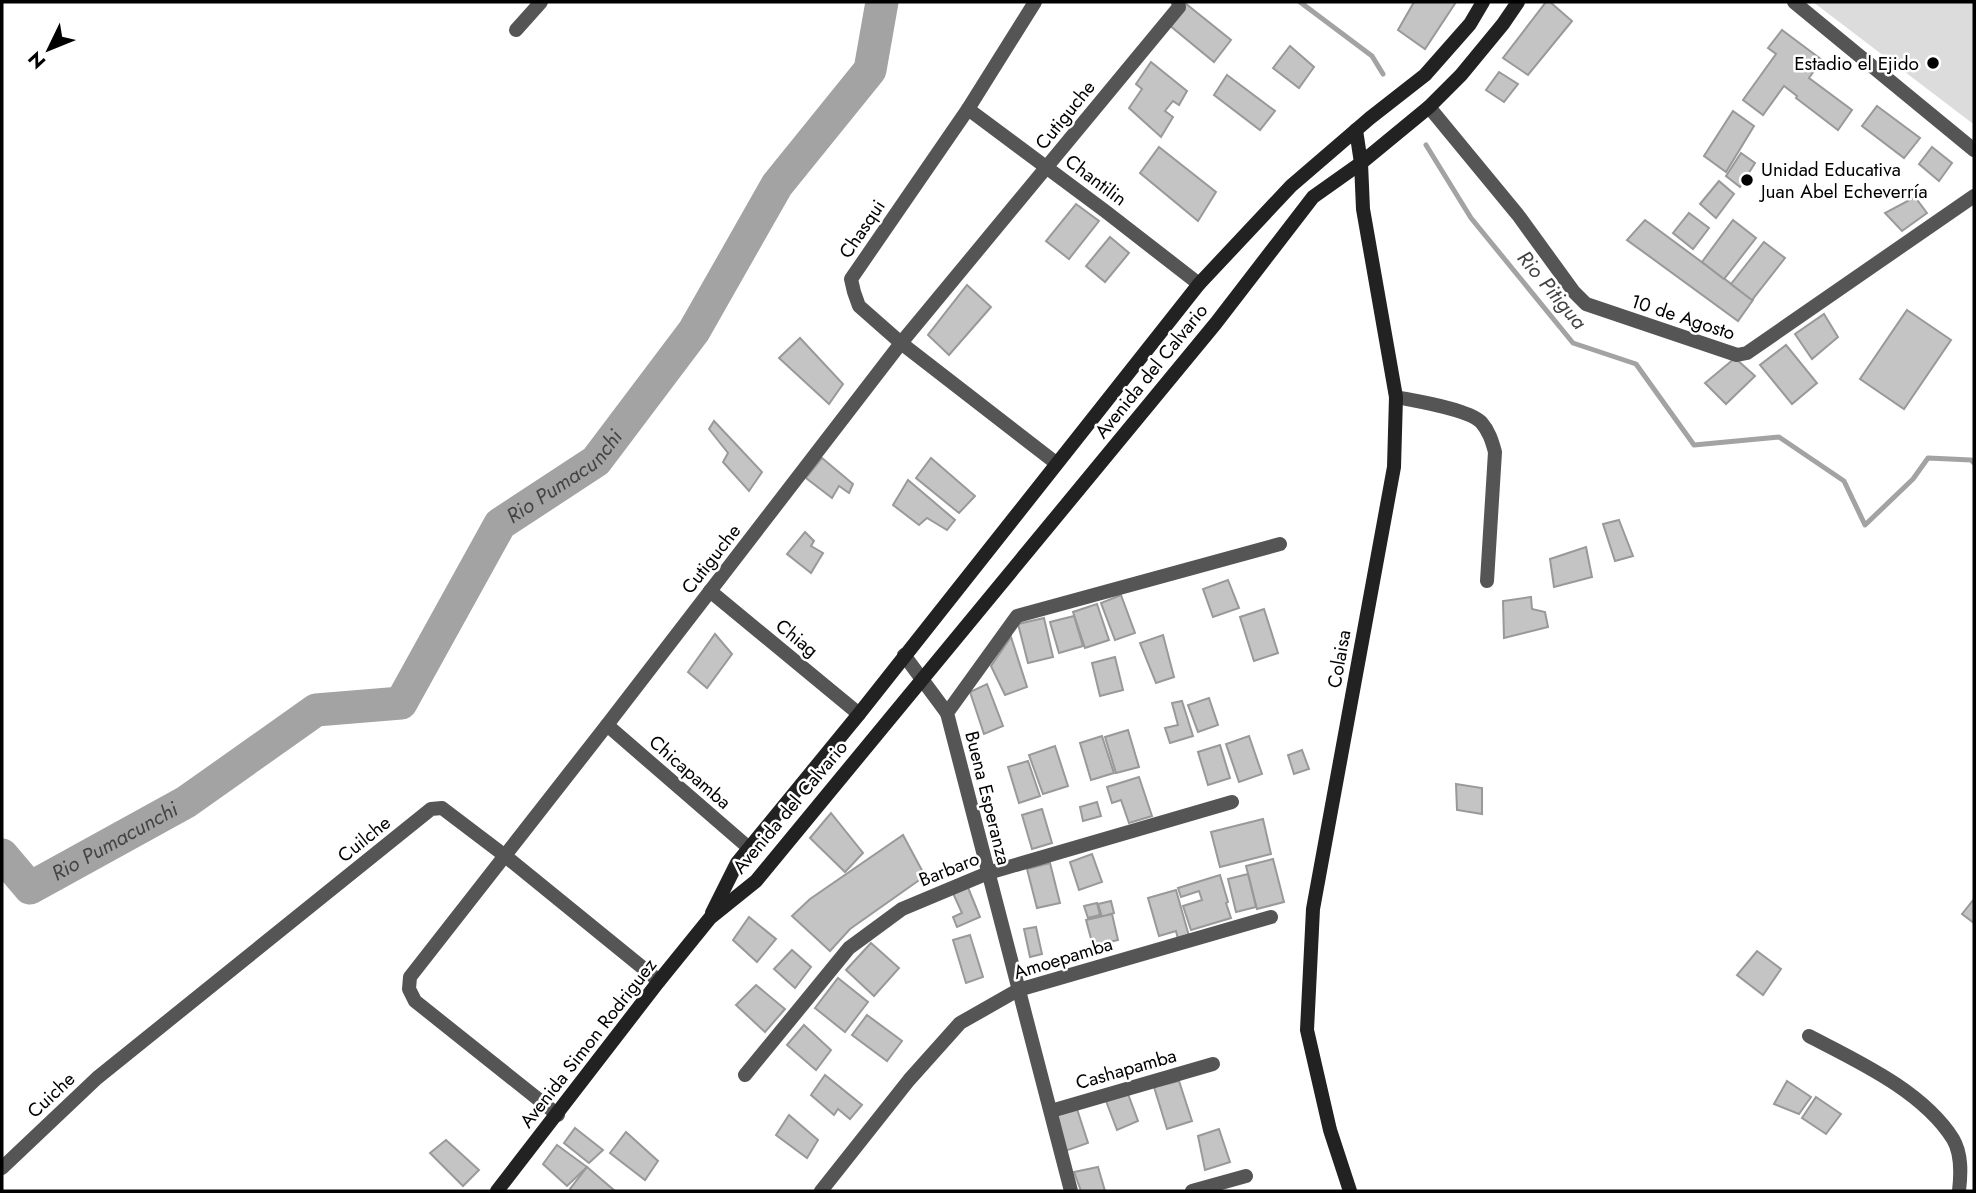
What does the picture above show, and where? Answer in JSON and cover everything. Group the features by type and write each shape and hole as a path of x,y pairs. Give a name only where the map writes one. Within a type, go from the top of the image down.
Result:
{"street":[{"path":"516,30 541,2"},
{"name":"Chasqui","path":"1035,2 968,109 851,279 859,306 901,343 1056,463"},
{"name":"Avenida del Calvario","path":"710,918 737,863 859,714 1199,284 1291,186 1425,75 1470,24 1483,2"},
{"name":"Avenida del Calvario","path":"710,918 756,881 1207,333 1314,197 1361,163 1429,107 1461,75 1518,2"},
{"path":"1794,2 1974,150"},
{"name":"Cutiguche","path":"558,1115 415,1001 410,989 410,977 901,343 1178,4"},
{"name":"10 de Agosto","path":"1429,107 1518,215 1574,292 1586,304 1737,355 1747,353 1974,197"},
{"name":"Chantilin","path":"968,109 1199,284"},
{"name":"Colaisa","path":"1350,1191 1330,1130 1307,1030 1313,909 1394,467 1396,397 1363,209 1356,130"},
{"path":"1396,397 1459,412 1479,420 1490,434 1495,452 1487,581"},
{"name":"Buena Esperanza","path":"1071,1191 947,713 1017,616 1280,544"},
{"name":"Chiag","path":"710,591 859,714"},
{"path":"904,655 947,713"},
{"name":"Chicapamba","path":"607,725 749,848"},
{"name":"Barbaro","path":"746,1075 849,948 902,909 988,873 1232,802"},
{"name":"Cuilche","path":"97,1078 431,809 442,808 659,981"},
{"name":"Amoepamba","path":"821,1191 909,1080 960,1023 1018,990 1270,916"},
{"name":"Avenida Simon Rodriguez","path":"497,1191 710,918"},
{"path":"1809,1036 1872,1069 1926,1108 1954,1140 1962,1168 1959,1191"},
{"name":"Cashapamba","path":"1051,1111 1213,1063"},
{"name":"Cuiche","path":"2,1168 97,1078"},
{"path":"1192,1191 1246,1176"}],"shaded area":[{"name":"Estadio el Ejido","path":"1813,2 1974,2 1974,124 1972,123"}],"building":[{"path":"1414,2 1456,2 1425,49 1398,30"},
{"path":"1546,2 1550,2 1572,21 1528,75 1503,58"},
{"path":"1185,3 1231,40 1214,62 1168,24"},
{"path":"1782,30 1822,60 1809,78 1852,110 1838,130 1784,86 1763,115 1743,100 1776,54 1768,48"},
{"path":"1290,46 1314,67 1299,88 1273,68"},
{"path":"1151,62 1187,91 1179,105 1173,101 1165,111 1173,117 1161,137 1129,108 1142,89 1136,84"},
{"path":"1499,72 1518,84 1504,102 1486,90"},
{"path":"1227,75 1275,111 1260,130 1214,95"},
{"path":"1877,106 1920,138 1904,158 1862,126"},
{"path":"1733,111 1754,126 1726,172 1704,156"},
{"path":"1159,147 1216,192 1198,221 1140,173"},
{"path":"1932,147 1952,163 1939,181 1919,164"},
{"path":"1741,153 1755,163 1740,187 1726,176"},
{"path":"1719,181 1734,194 1716,218 1700,204"},
{"path":"1915,197 1927,213 1902,231 1885,213"},
{"path":"1076,204 1099,221 1069,259 1046,241"},
{"path":"1689,213 1709,228 1693,249 1673,233"},
{"path":"1645,220 1753,300 1738,321 1627,240"},
{"path":"1733,220 1756,238 1724,279 1702,262"},
{"path":"1110,237 1129,253 1105,282 1086,266"},
{"path":"1764,242 1785,258 1752,300 1731,284"},
{"path":"967,285 991,307 949,355 928,335"},
{"path":"1907,310 1951,340 1904,409 1860,379"},
{"path":"1824,314 1838,337 1812,359 1795,334"},
{"path":"800,338 843,384 829,404 779,358"},
{"path":"1786,345 1817,383 1792,404 1760,365"},
{"path":"1735,358 1755,376 1726,404 1705,383"},
{"path":"714,421 762,472 749,491 723,462 728,453 709,429"},
{"path":"822,458 853,484 849,493 839,486 832,498 806,478"},
{"path":"931,458 975,496 959,513 916,478"},
{"path":"908,480 955,520 947,530 927,518 919,525 893,505"},
{"path":"1619,520 1633,556 1615,561 1603,524"},
{"path":"805,532 814,541 811,546 823,553 811,573 787,554"},
{"path":"1586,547 1592,577 1554,587 1550,559"},
{"path":"1228,580 1239,608 1213,617 1203,589"},
{"path":"1121,595 1135,633 1115,640 1101,603"},
{"path":"1531,597 1532,609 1545,612 1548,627 1504,638 1503,601"},
{"path":"1097,604 1109,640 1085,648 1073,612"},
{"path":"1264,609 1278,653 1254,661 1240,617"},
{"path":"1074,616 1083,646 1059,653 1050,622"},
{"path":"1044,618 1053,657 1028,663 1018,624"},
{"path":"715,634 732,654 707,688 688,672"},
{"path":"1163,635 1174,677 1156,683 1140,643"},
{"path":"1011,637 1027,687 1005,695 991,666"},
{"path":"1115,657 1123,690 1100,696 1092,663"},
{"path":"987,684 1003,726 984,734 970,692"},
{"path":"1209,698 1218,725 1198,732 1188,705"},
{"path":"1182,701 1193,736 1170,743 1165,728 1178,725 1172,703"},
{"path":"1128,730 1139,767 1116,773 1105,737"},
{"path":"1102,736 1114,773 1091,780 1080,743"},
{"path":"1249,736 1262,774 1239,782 1226,744"},
{"path":"1220,745 1230,778 1208,785 1198,752"},
{"path":"1055,746 1068,786 1043,794 1029,755"},
{"path":"1302,750 1309,769 1294,774 1288,755"},
{"path":"1028,761 1040,796 1019,803 1008,767"},
{"path":"1139,777 1152,816 1129,823 1121,800 1112,803 1107,787"},
{"path":"1456,784 1482,788 1482,814 1457,810"},
{"path":"1097,802 1101,816 1083,821 1080,807"},
{"path":"1042,809 1052,843 1032,849 1022,815"},
{"path":"831,813 863,853 845,872 810,838"},
{"path":"1263,819 1271,854 1220,867 1211,832"},
{"path":"903,835 925,876 850,929 830,951 792,916 810,899"},
{"path":"1092,854 1102,882 1079,890 1070,862"},
{"path":"1273,859 1284,902 1257,909 1246,866"},
{"path":"1050,863 1060,903 1037,908 1027,869"},
{"path":"1248,874 1256,907 1236,912 1228,879"},
{"path":"1220,875 1231,918 1191,930 1183,906 1202,900 1199,891 1181,897 1178,888"},
{"path":"967,885 980,917 957,927 953,917 962,913 952,891"},
{"path":"1176,890 1189,936 1178,939 1176,931 1159,936 1148,898"},
{"path":"1974,899 1974,923 1962,914"},
{"path":"1111,901 1114,913 1102,917 1098,904"},
{"path":"1097,903 1100,915 1088,918 1084,906"},
{"path":"1112,914 1118,940 1093,946 1086,920"},
{"path":"749,917 776,939 757,962 733,940"},
{"path":"1036,927 1042,954 1030,957 1024,929"},
{"path":"970,935 983,977 966,983 953,940"},
{"path":"871,943 899,968 874,996 846,970"},
{"path":"792,950 811,967 795,988 774,969"},
{"path":"1757,951 1781,969 1763,995 1737,975"},
{"path":"838,978 868,1002 845,1032 815,1008"},
{"path":"756,985 785,1009 765,1032 736,1005"},
{"path":"867,1015 902,1041 887,1061 852,1035"},
{"path":"804,1025 831,1050 816,1070 787,1045"},
{"path":"825,1075 862,1105 850,1119 838,1109 834,1115 811,1095"},
{"path":"1179,1081 1192,1121 1167,1129 1154,1087"},
{"path":"1787,1081 1811,1097 1799,1114 1774,1104"},
{"path":"1128,1094 1138,1121 1117,1130 1106,1101"},
{"path":"1816,1097 1841,1114 1826,1134 1802,1118"},
{"path":"1077,1109 1088,1143 1065,1151 1055,1115"},
{"path":"789,1115 818,1140 807,1158 776,1135"},
{"path":"575,1128 603,1150 589,1163 564,1143"},
{"path":"1219,1129 1230,1162 1205,1170 1198,1136"},
{"path":"626,1132 658,1161 645,1180 610,1153"},
{"path":"446,1140 479,1170 463,1186 430,1153"},
{"path":"557,1145 587,1167 567,1186 543,1164"},
{"path":"587,1167 615,1191 572,1191 570,1189"},
{"path":"1098,1167 1105,1191 1081,1191 1074,1172"}],"waterway":[{"name":"Rio Pumacunchi","path":"2,855 30,888 186,802 316,710 401,703 500,524 596,461 694,331 777,185 870,70 882,2"},
{"name":"Rio Pitigua","path":"1300,2 1372,56 1383,74"},
{"name":"Rio Pitigua","path":"1426,145 1471,218 1573,343 1636,364 1694,445 1779,437 1844,481 1865,525 1913,479 1928,458 1971,460 1974,463"}],"place":[{"name":"Estadio el Ejido","path":"1933,63"},
{"name":"Unidad Educativa Juan Abel Echeverría","path":"1747,180"}]}
